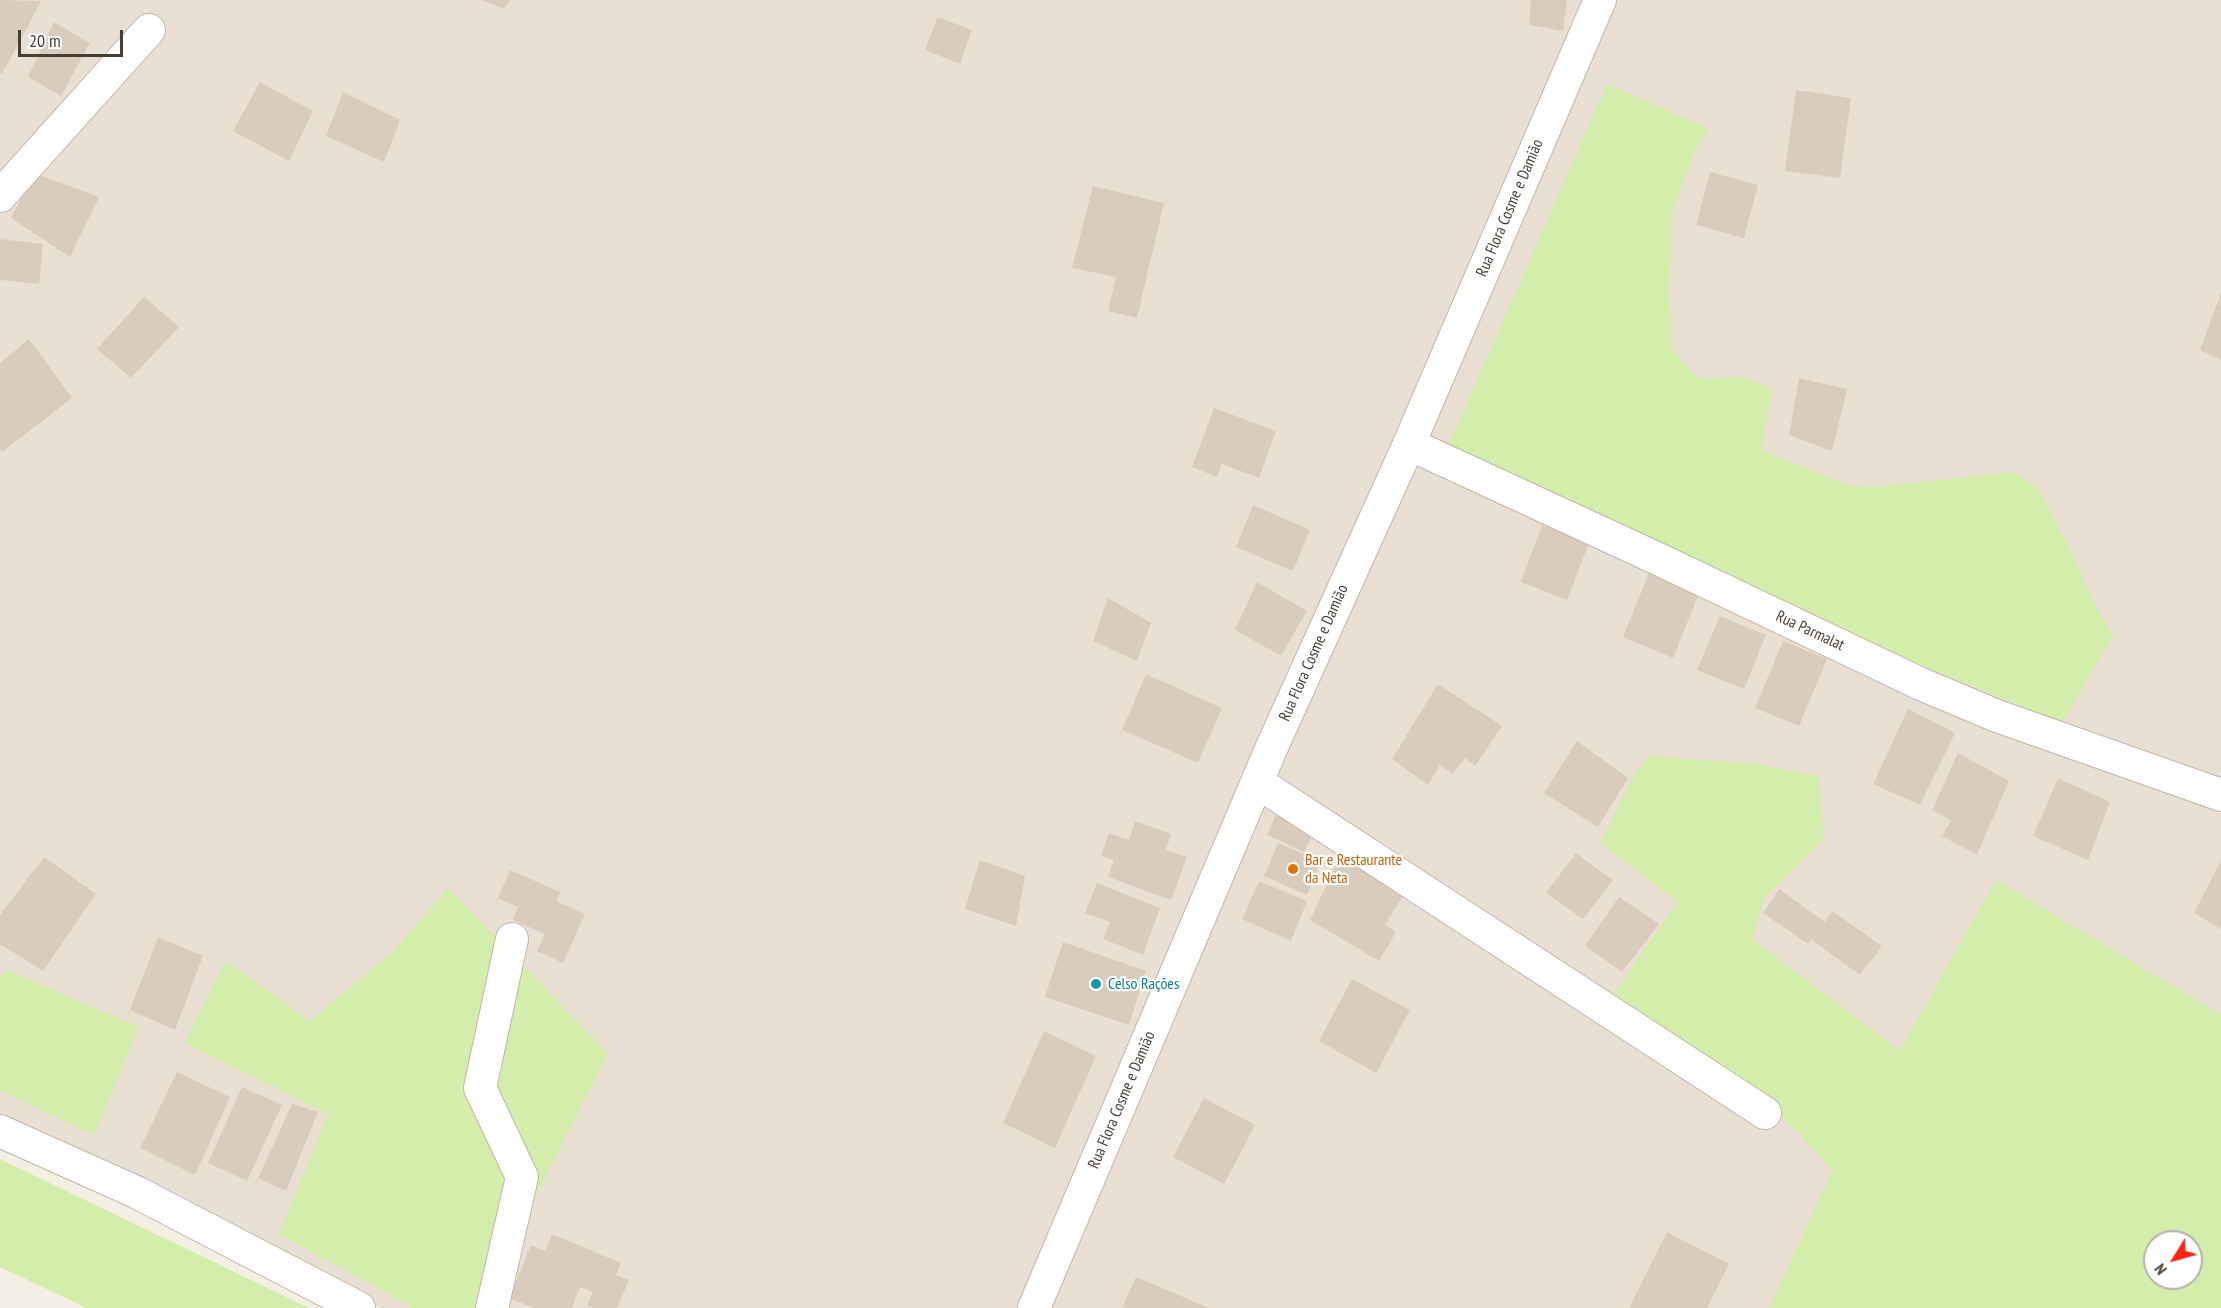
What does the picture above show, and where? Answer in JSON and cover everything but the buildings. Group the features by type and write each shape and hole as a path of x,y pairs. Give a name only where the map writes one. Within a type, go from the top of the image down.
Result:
{"street":[{"name":"Rua Flora Cosme e Damião","path":"1034,1308 1257,782 1408,444 1600,0"},
{"path":"0,196 149,30"},
{"name":"Rua Parmalat","path":"1408,444 1656,558 1921,684 1997,716 2221,795"},
{"path":"1257,782 1765,1113"},
{"path":"492,1308 522,1177 480,1088 512,939"},
{"path":"0,1131 136,1192 359,1308"}],"shaded area":[{"path":"0,0 2221,0 2221,1308 380,1308 0,1121"}],"green space":[{"path":"1607,84 1709,129 1695,150 1672,212 1669,294 1672,350 1700,379 1742,377 1771,387 1762,451 1848,485 1876,487 2015,472 2038,489 2070,549 2092,599 2113,635 2062,723 1780,607 1448,447"},
{"path":"1648,756 1756,764 1818,776 1824,838 1764,898 1752,939 1900,1051 1996,880 2221,1015 2221,1308 1769,1308 1833,1170 1770,1103 1610,1000 1678,902 1600,843 1632,779"},
{"path":"448,888 608,1053 479,1308 414,1308 279,1234 328,1114 184,1043 226,961 310,1021 395,950"},
{"path":"6,970 139,1027 94,1135 0,1090 0,978"},
{"path":"0,1159 309,1308 87,1308 0,1267"}],"place":[{"name":"Bar e Restaurante da Neta","path":"1293,869"},
{"name":"Celso Rações","path":"1096,984"}]}
